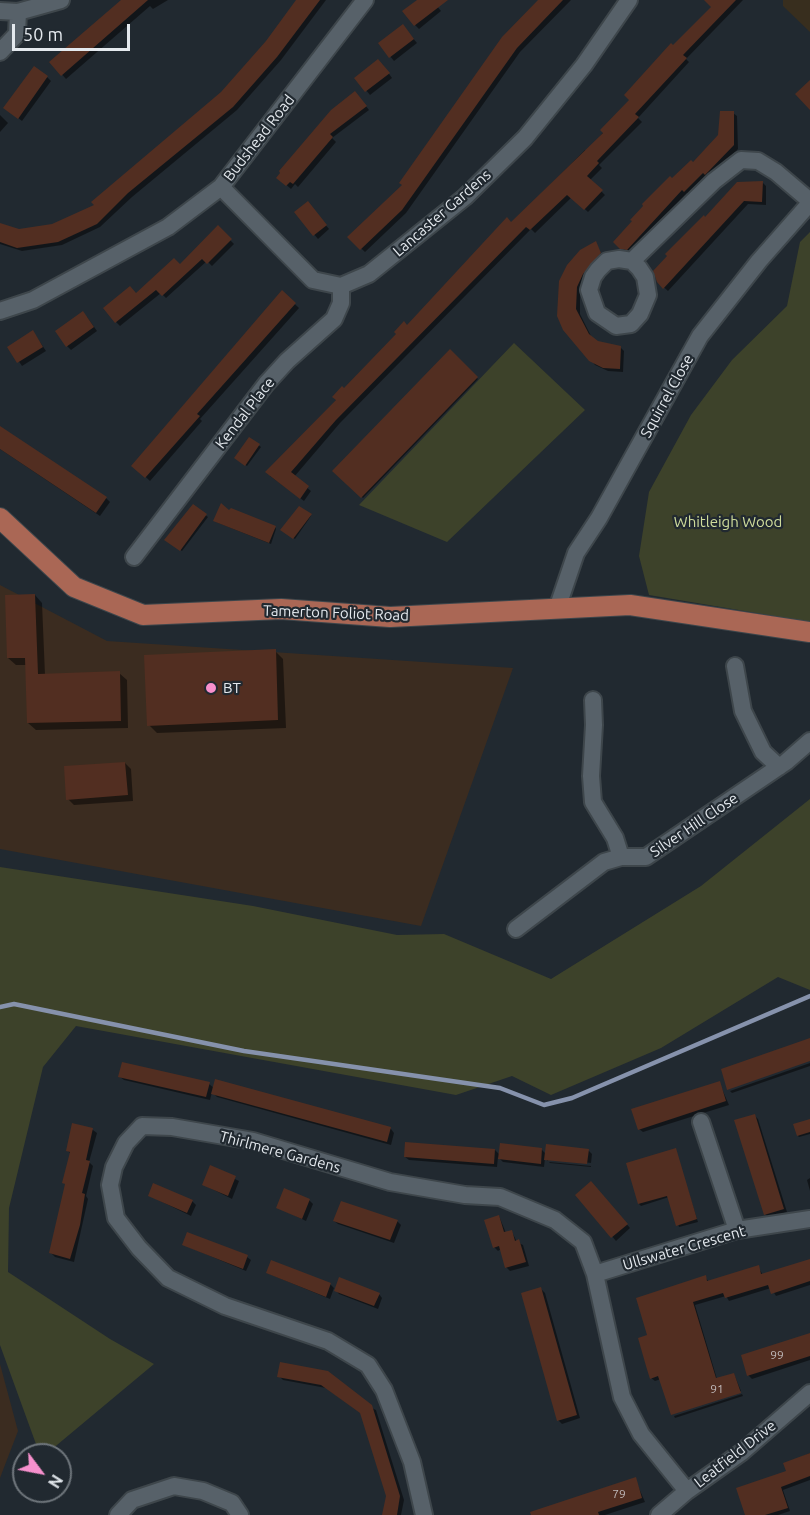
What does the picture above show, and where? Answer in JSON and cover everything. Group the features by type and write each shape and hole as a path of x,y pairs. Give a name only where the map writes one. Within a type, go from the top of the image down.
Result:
{"main road":[{"name":"Tamerton Foliot Road","path":"0,518 74,587 143,615 280,609 390,617 630,605 810,632"}],"street":[{"path":"0,11 18,12 62,0"},
{"name":"Budshead Road","path":"0,311 33,300 168,227 221,187 365,0"},
{"name":"Lancaster Gardens","path":"341,286 369,274 388,260 465,197 525,138 584,65 629,0"},
{"path":"0,52 17,34 18,12"},
{"name":"Squirrel Close","path":"557,609 576,553 605,508 700,336 762,256 810,202 776,172 758,161 741,160 714,181 632,261"},
{"path":"221,187 313,280 341,286"},
{"name":"Kendal Place","path":"134,557 138,538 266,384 287,361 334,319 341,303 341,286"},
{"path":"735,666 743,711 763,752 779,767"},
{"path":"593,700 591,776 594,802 615,838 621,857"},
{"name":"Silver Hill Close","path":"516,929 604,862 621,857 646,857 779,767 810,741"},
{"path":"701,1122 737,1230"},
{"name":"Thirlmere Gardens","path":"424,1515 412,1462 384,1390 368,1365 328,1341 225,1306 168,1278 139,1248 116,1218 110,1185 114,1167 126,1143 142,1126 172,1127 253,1141 390,1182 465,1195 500,1197 555,1220 583,1242 595,1274 622,1397 641,1434 687,1491"},
{"name":"Ullswater Crescent","path":"595,1274 737,1230 810,1219"},
{"name":"Leatfield Drive","path":"659,1515 687,1491 742,1452 810,1393"},
{"path":"118,1515 132,1500 174,1486 203,1491 232,1503 240,1515"}],"shaded area":[{"path":"783,0 810,0 810,32 783,6"},
{"path":"0,585 107,641 513,668 421,926 0,849"},
{"path":"0,1364 18,1431 0,1478"}],"green space":[{"name":"Whitleigh Wood","path":"810,232 810,622 649,595 639,556 649,492 691,415 732,360 787,306 800,242"},
{"path":"514,343 585,410 447,542 359,505"},
{"path":"810,799 810,990 778,977 661,1048 551,1095 512,1076 456,1095 76,1026 43,1067 9,1208 8,1272 110,1339 154,1364 59,1443 36,1443 0,1345 0,867 253,906 397,935 444,934 551,979 701,886"}],"building":[{"path":"121,0 148,0 61,76 49,62"},
{"path":"296,0 320,0 277,57 233,107 128,193 97,224 58,242 17,248 0,242 0,223 19,229 52,224 94,205 91,202 221,92 266,41"},
{"path":"417,0 448,0 414,26 402,11"},
{"path":"538,0 563,0 517,48 402,210 360,250 347,237 402,185 399,183 502,37"},
{"path":"704,0 736,0 683,55 687,58 635,114 639,117 597,161 599,163 587,176 603,190 584,210 567,195 530,230 526,227 336,420 291,472 309,486 300,499 265,472 336,400 332,397 342,386 344,388 396,334 394,332 404,321 407,325 507,217 511,222 603,133 600,130 629,100 624,95 671,43 673,45 711,7"},
{"path":"403,24 414,39 389,58 378,43"},
{"path":"378,59 390,73 365,92 354,78"},
{"path":"34,66 48,76 18,119 3,108"},
{"path":"810,80 810,110 795,94"},
{"path":"355,91 367,106 330,134 333,137 293,184 290,182 286,186 276,178 279,171 331,110"},
{"path":"720,111 734,111 734,145 705,175 703,173 684,192 682,190 627,250 620,249 613,242 632,221 630,220 643,206 642,204 670,176 672,178 691,160 693,162 718,135"},
{"path":"763,181 762,202 744,201 663,289 657,282 653,271 667,256 665,254 704,215 705,217 737,182"},
{"path":"308,201 327,225 313,236 294,212"},
{"path":"218,225 232,239 207,264 202,259 162,296 156,290 115,323 103,308 130,286 136,293 174,258 180,264"},
{"path":"596,241 601,253 583,274 577,287 576,309 589,334 598,341 621,346 620,369 603,368 589,361 563,330 557,316 559,281 567,265 580,250"},
{"path":"282,290 296,303 197,414 200,416 145,478 131,466"},
{"path":"83,311 94,327 66,347 55,331"},
{"path":"33,330 43,347 17,363 7,347"},
{"path":"450,349 478,377 361,498 332,471"},
{"path":"0,426 107,497 96,513 0,449"},
{"path":"249,437 260,444 245,466 234,458"},
{"path":"221,503 229,510 231,508 276,526 269,543 213,521"},
{"path":"193,504 207,514 180,551 164,540"},
{"path":"299,506 312,514 293,539 280,530"},
{"path":"35,594 38,674 120,671 121,721 27,723 25,658 7,658 5,595"},
{"name":"BT","path":"276,649 278,720 147,726 144,655"},
{"path":"125,762 128,795 66,800 64,766"},
{"path":"810,1038 810,1061 727,1090 721,1069"},
{"path":"122,1062 210,1082 206,1097 118,1077"},
{"path":"215,1079 391,1127 387,1142 211,1094"},
{"path":"720,1081 726,1101 638,1130 631,1109"},
{"path":"755,1114 784,1209 764,1215 734,1120"},
{"path":"810,1119 810,1132 797,1136 793,1124"},
{"path":"72,1123 93,1128 86,1160 90,1161 82,1193 85,1194 80,1225 70,1259 49,1253 65,1184 62,1183 70,1152 66,1151"},
{"path":"405,1142 495,1149 494,1164 404,1157"},
{"path":"500,1143 542,1148 541,1164 498,1159"},
{"path":"546,1144 589,1149 587,1164 544,1160"},
{"path":"676,1148 697,1219 676,1226 667,1196 638,1204 626,1163"},
{"path":"210,1165 236,1176 228,1196 202,1185"},
{"path":"591,1181 628,1224 611,1238 575,1195"},
{"path":"153,1183 193,1200 187,1213 148,1196"},
{"path":"284,1188 310,1199 302,1219 276,1208"},
{"path":"341,1201 398,1220 390,1240 333,1221"},
{"path":"499,1215 504,1232 512,1230 515,1241 519,1239 526,1262 505,1268 499,1246 493,1248 484,1220"},
{"path":"187,1232 248,1255 243,1269 182,1245"},
{"path":"810,1259 810,1281 771,1294 768,1285 725,1298 723,1293 693,1302 716,1378 734,1373 741,1393 671,1415 658,1376 650,1379 646,1366 638,1338 647,1335 636,1298 706,1275 707,1281 759,1265 761,1274"},
{"path":"271,1260 331,1283 326,1297 266,1273"},
{"path":"339,1277 380,1293 374,1306 334,1291"},
{"path":"541,1287 577,1415 557,1421 521,1293"},
{"path":"810,1333 810,1356 747,1376 741,1355"},
{"path":"280,1362 328,1371 372,1405 400,1496 397,1515 382,1515 386,1496 360,1413 321,1385 277,1377"},
{"path":"810,1453 810,1476 781,1487 788,1508 765,1515 745,1515 736,1488 786,1471 783,1463"},
{"path":"636,1477 642,1498 598,1512 599,1515 531,1515 530,1512"}],"waterway":[{"path":"0,1007 14,1004 244,1051 500,1088 544,1105 572,1098 810,996"}],"place":[{"name":"BT","path":"211,688"}]}
